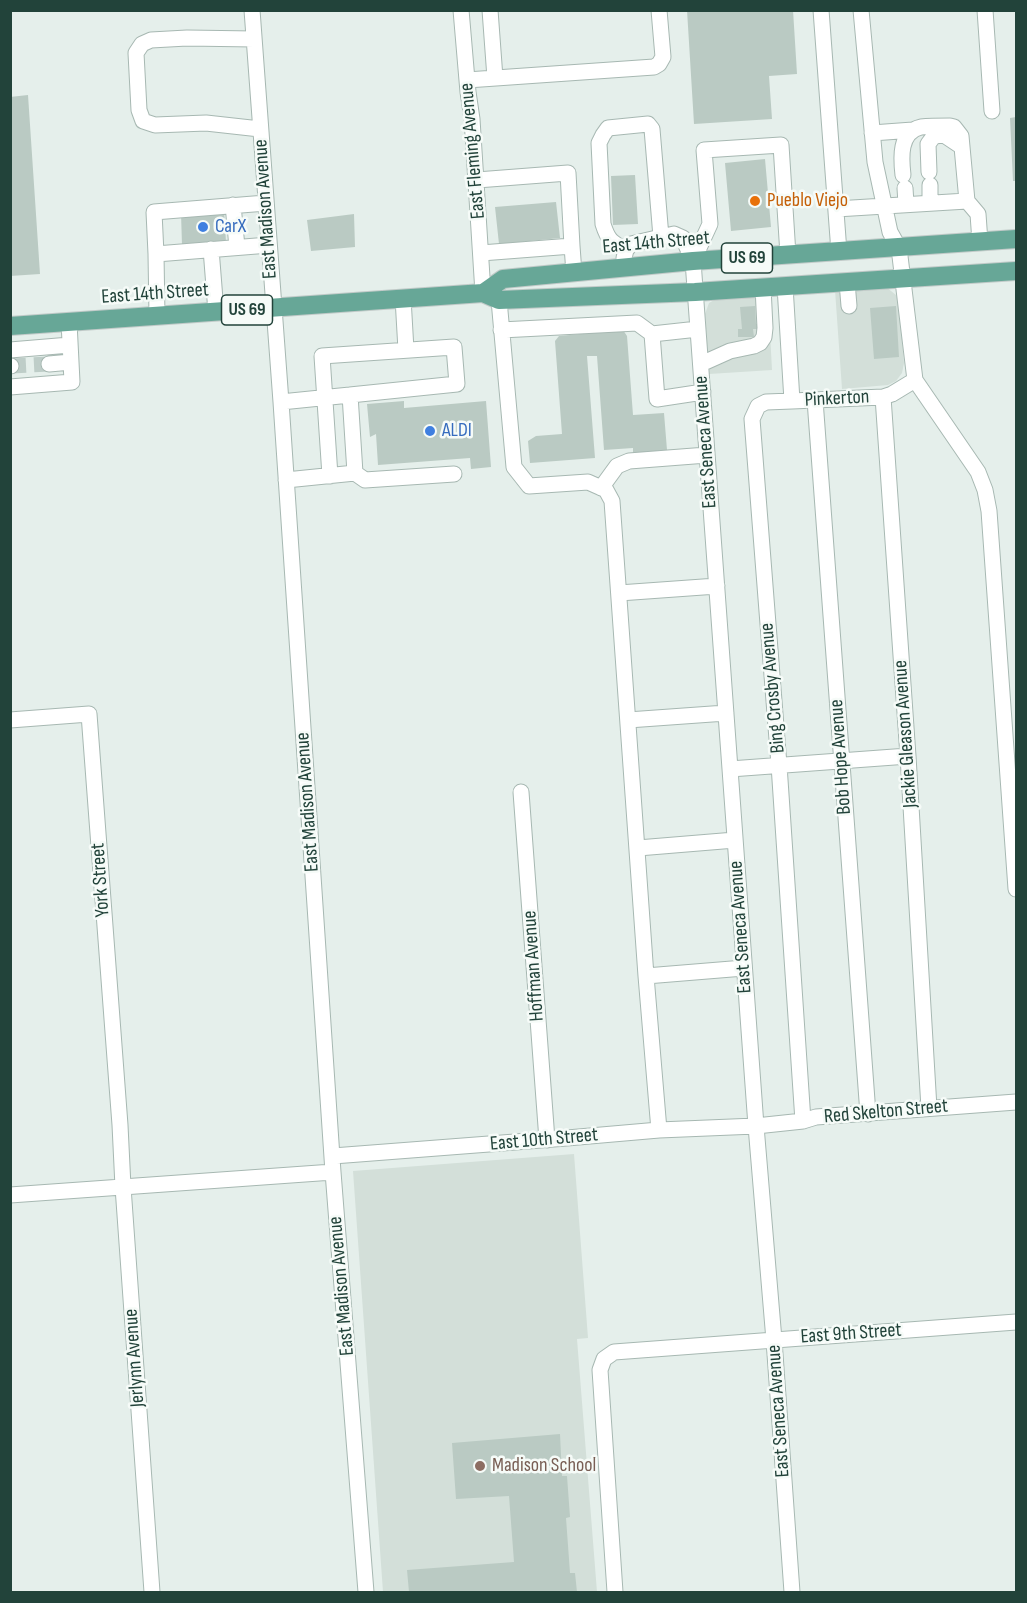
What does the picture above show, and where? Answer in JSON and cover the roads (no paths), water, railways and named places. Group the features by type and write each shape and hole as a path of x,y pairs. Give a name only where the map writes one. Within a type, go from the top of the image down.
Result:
{"main road":[{"name":"East 14th Street","path":"491,296 503,279 574,273 626,259 693,261 1017,239"},
{"name":"East 14th Street","path":"10,327 403,298 695,292 1017,270"}],"street":[{"name":"East Madison Avenue","path":"252,10 333,1172 366,1593"},
{"name":"East Fleming Avenue","path":"461,10 472,119 481,253 501,330 514,467 529,486 588,483 601,488"},
{"path":"490,10 495,78"},
{"path":"467,80 654,67 660,64 663,57 659,10"},
{"path":"821,10 839,252"},
{"path":"861,10 875,162 890,232 899,248 915,380 978,472 985,490 989,511 1017,889"},
{"path":"985,10 992,111"},
{"path":"254,39 187,38 151,40 142,44 136,53 139,110 143,121 155,125 206,123 260,129"},
{"path":"626,259 607,236 603,224 599,143 608,128 648,124 652,129 661,237"},
{"path":"872,133 913,130 922,127 954,127 961,136 967,201 978,214 980,242"},
{"path":"906,204 900,156 903,143 913,130"},
{"path":"930,203 928,144 934,136 944,135 962,147"},
{"path":"693,261 710,224 704,150 781,145 788,255"},
{"path":"477,180 568,173 574,273"},
{"path":"836,209 967,201"},
{"path":"157,316 154,212 266,203"},
{"path":"233,206 237,248"},
{"path":"626,259 631,244 674,234 683,238 693,261"},
{"path":"156,254 269,245"},
{"path":"481,253 572,246"},
{"path":"211,249 216,312"},
{"name":"East Seneca Avenue","path":"693,261 695,292 703,326 702,392 792,1593"},
{"path":"847,282 849,306"},
{"path":"785,286 792,401"},
{"path":"701,364 722,349 730,351 760,343 764,337 765,328 762,287"},
{"path":"403,298 406,350"},
{"path":"10,387 72,382 69,322"},
{"path":"501,330 637,323 652,334 703,326"},
{"path":"652,334 657,399 702,392"},
{"path":"10,350 70,345"},
{"path":"281,402 325,398 457,384 454,346 322,357 325,398 330,476"},
{"path":"49,364 71,362"},
{"path":"883,397 915,380"},
{"path":"350,395 355,473"},
{"name":"Pinkerton","path":"792,401 883,397"},
{"name":"Jackie Gleason Avenue","path":"883,397 929,1108"},
{"name":"Bob Hope Avenue","path":"815,400 868,1114"},
{"name":"Bing Crosby Avenue","path":"792,401 766,402 758,406 752,419 779,765 803,1121"},
{"path":"659,1130 612,501 606,490 601,488 617,466 629,461 707,455"},
{"path":"286,480 355,473 365,480 454,474"},
{"path":"619,593 717,586"},
{"path":"628,720 726,713"},
{"name":"York Street","path":"10,720 89,714 120,1125"},
{"path":"730,769 908,756"},
{"name":"Hoffman Avenue","path":"521,792 547,1140"},
{"path":"638,848 735,840"},
{"path":"646,976 744,968"},
{"name":"Red Skelton Street","path":"756,1126 803,1121 816,1117 1017,1102"},
{"name":"Jerlynn Avenue","path":"120,1125 152,1592"},
{"name":"East 10th Street","path":"333,1156 659,1130 756,1126"},
{"path":"10,1195 333,1172"},
{"name":"East 9th Street","path":"615,1593 600,1370 604,1359 614,1352 1017,1322"}],"tunnel":[{"path":"11,366 49,364"}],"place":[{"name":"Pueblo Viejo","path":"755,201"},
{"name":"CarX","path":"203,227"},
{"name":"ALDI","path":"430,431"},
{"name":"Madison School","path":"480,1466"}]}
